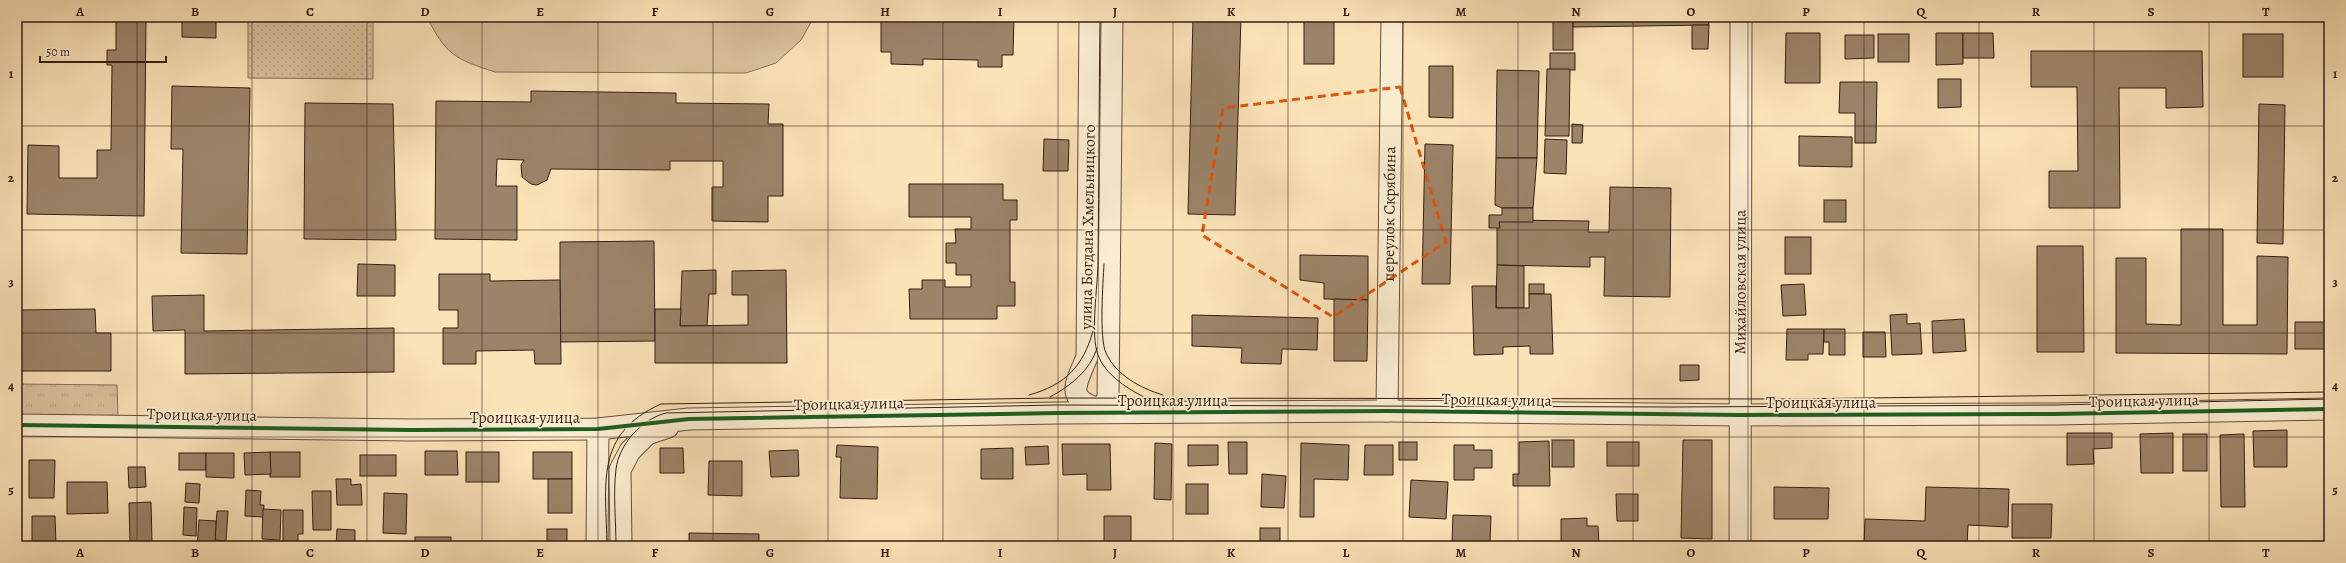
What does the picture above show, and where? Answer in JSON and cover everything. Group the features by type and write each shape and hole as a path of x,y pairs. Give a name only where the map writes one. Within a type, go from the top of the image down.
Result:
{"street":[{"name":"улица Богдана Хмельницкого","path":"1090,17 1086,357 1075,386 1078,398 1087,405 1106,407 1112,17"},
{"name":"переулок Скрябина","path":"1387,411 1392,17"},
{"name":"Михайловская улица","path":"1740,546 1741,17"},
{"name":"Троицкая улица","path":"17,425 411,430 598,430 689,419 1075,413 1106,407 1740,415 2054,414 2329,409"},
{"path":"621,546 620,470 630,451 647,434 689,419"},
{"path":"597,546 598,430"}],"highlighted area":[{"path":"1400,87 1446,242 1333,317 1202,235 1223,108"}],"green space":[{"path":"248,17 373,17 373,79 248,78"},
{"path":"427,17 814,17 801,40 776,63 746,73 495,72 470,63 453,54 440,40"},
{"path":"17,384 117,385 118,416 17,421"}],"building":[{"path":"116,17 146,17 144,216 27,214 28,145 59,146 59,178 97,178 97,150 111,150 112,65 107,65 107,50 116,50"},
{"path":"182,17 216,17 216,38 182,37"},
{"path":"881,17 1014,17 1013,55 1002,55 1002,67 978,67 978,60 923,59 923,65 891,64 891,52 881,52"},
{"path":"1193,17 1241,17 1235,215 1188,214"},
{"path":"1304,17 1334,17 1334,64 1304,64"},
{"path":"1553,17 1573,17 1573,50 1553,50"},
{"path":"1573,17 1708,17 1709,25 1573,27"},
{"path":"1692,25 1709,25 1708,49 1692,49"},
{"path":"1786,33 1820,33 1820,83 1785,83"},
{"path":"1936,33 1963,33 1963,64 1936,65"},
{"path":"1963,33 1993,33 1994,58 1963,58"},
{"path":"1878,34 1909,34 1909,62 1878,62"},
{"path":"2243,34 2283,34 2283,77 2243,77"},
{"path":"1845,35 1874,35 1874,58 1845,59"},
{"path":"2031,51 2202,51 2203,107 2166,108 2166,88 2119,88 2120,208 2049,208 2049,171 2078,171 2077,87 2031,87"},
{"path":"1550,53 1575,53 1575,70 1550,70"},
{"path":"1429,66 1453,66 1453,118 1429,117"},
{"path":"1547,69 1570,69 1569,136 1545,136"},
{"path":"1497,70 1539,71 1537,158 1496,158"},
{"path":"1938,79 1961,79 1961,107 1938,108"},
{"path":"1840,82 1877,82 1876,143 1855,143 1855,113 1839,113"},
{"path":"172,86 250,88 247,254 181,253 183,149 171,149"},
{"path":"531,91 676,93 676,103 769,104 768,124 783,124 783,196 768,196 768,222 712,221 712,187 723,187 723,161 670,161 670,170 551,169 547,180 537,185 531,184 522,177 521,165 524,160 497,159 496,186 517,186 517,240 435,239 436,101 531,102"},
{"path":"305,103 393,104 396,240 304,239"},
{"path":"2259,104 2285,105 2283,244 2257,243"},
{"path":"1572,124 1583,125 1582,143 1572,143"},
{"path":"1799,136 1852,137 1852,167 1799,166"},
{"path":"1044,139 1069,140 1068,171 1043,171"},
{"path":"1545,139 1567,140 1566,174 1544,173"},
{"path":"1425,144 1453,145 1450,284 1422,284"},
{"path":"1496,158 1537,158 1533,208 1502,208 1495,205"},
{"path":"909,184 1003,184 1003,200 1017,200 1017,220 1010,220 1010,282 1015,282 1015,306 997,306 997,319 910,319 909,289 922,289 922,280 945,280 945,287 971,287 971,275 956,275 956,263 946,263 946,243 956,243 955,229 971,229 971,217 909,217"},
{"path":"1610,187 1671,188 1670,297 1604,296 1605,257 1590,257 1590,267 1497,265 1497,220 1589,221 1588,232 1609,232"},
{"path":"1824,200 1846,200 1846,222 1824,222"},
{"path":"1502,208 1533,208 1533,222 1499,222 1500,228 1489,228 1489,215 1502,215"},
{"path":"2181,229 2223,229 2223,325 2257,325 2257,256 2288,257 2287,354 2116,353 2116,258 2146,258 2146,324 2181,325"},
{"path":"1785,237 1811,237 1811,274 1785,274"},
{"path":"654,241 655,341 560,342 560,242"},
{"path":"2037,246 2083,246 2084,352 2037,352"},
{"path":"1300,255 1368,256 1368,300 1324,299 1324,283 1300,280"},
{"path":"358,264 395,265 395,296 357,296"},
{"path":"1497,265 1524,266 1524,308 1496,308"},
{"path":"716,270 716,294 709,294 707,326 680,326 682,271"},
{"path":"786,270 787,363 655,363 655,309 681,309 680,326 748,325 748,295 732,295 732,271"},
{"path":"439,274 490,274 490,281 560,280 561,364 535,364 534,350 476,351 476,364 443,364 443,328 458,328 458,310 439,310"},
{"path":"1529,284 1544,284 1544,294 1529,294"},
{"path":"1804,284 1806,315 1783,316 1781,285"},
{"path":"1472,286 1496,286 1496,308 1529,308 1529,294 1551,294 1553,354 1530,354 1530,346 1503,347 1503,354 1474,355"},
{"path":"204,295 204,331 394,328 394,372 185,374 185,330 153,331 152,296"},
{"path":"1334,299 1368,300 1367,361 1334,361"},
{"path":"95,309 96,333 111,333 111,371 17,371 17,310"},
{"path":"1907,314 1907,324 1920,323 1922,354 1892,355 1890,315"},
{"path":"1192,315 1318,318 1317,350 1282,349 1281,364 1241,363 1242,348 1192,346"},
{"path":"1964,319 1966,351 1933,353 1932,321"},
{"path":"2295,322 2325,322 2326,349 2295,349"},
{"path":"1787,329 1824,329 1823,354 1808,354 1808,360 1786,360"},
{"path":"1824,329 1845,329 1845,355 1829,355 1829,342 1824,342"},
{"path":"1863,332 1885,332 1886,357 1863,357"},
{"path":"1680,365 1699,365 1699,380 1680,381"},
{"path":"2287,430 2287,467 2254,467 2253,431"},
{"path":"2067,433 2112,433 2112,448 2093,449 2094,464 2067,465"},
{"path":"2173,433 2173,473 2141,473 2140,434"},
{"path":"2183,434 2207,434 2207,471 2183,471"},
{"path":"2244,434 2245,507 2221,507 2220,435"},
{"path":"1552,440 1574,440 1574,467 1552,467"},
{"path":"1683,440 1712,440 1712,539 1681,538"},
{"path":"1549,441 1550,486 1513,486 1513,474 1519,474 1519,442"},
{"path":"1228,442 1247,442 1247,474 1229,474"},
{"path":"1399,442 1417,442 1417,460 1399,460"},
{"path":"1607,442 1639,442 1639,466 1607,466"},
{"path":"1155,443 1172,444 1171,500 1154,499"},
{"path":"1301,443 1349,445 1348,480 1314,479 1314,517 1300,517"},
{"path":"1062,444 1110,444 1111,490 1087,490 1087,474 1063,475"},
{"path":"837,445 878,447 877,499 840,498 841,457 836,457"},
{"path":"1188,445 1218,445 1218,465 1188,466"},
{"path":"1365,445 1393,445 1393,475 1364,475"},
{"path":"1454,445 1474,445 1474,450 1492,450 1492,468 1474,468 1474,480 1454,480"},
{"path":"1048,446 1049,464 1026,465 1025,447"},
{"path":"660,448 683,448 684,473 660,473"},
{"path":"1013,448 1013,479 981,479 981,449"},
{"path":"798,450 799,476 771,477 769,451"},
{"path":"2325,450 2329,450 2329,490 2326,490"},
{"path":"425,451 457,451 458,475 425,475"},
{"path":"270,452 300,452 300,477 270,477"},
{"path":"270,452 271,474 245,475 244,453"},
{"path":"466,452 499,452 499,482 466,482"},
{"path":"533,452 572,452 572,479 533,479"},
{"path":"179,453 206,453 206,470 179,470"},
{"path":"206,453 234,453 234,478 206,477"},
{"path":"360,455 396,455 396,476 360,476"},
{"path":"29,460 55,460 54,498 29,498"},
{"path":"709,461 742,461 742,496 708,495"},
{"path":"128,467 145,467 146,487 129,488"},
{"path":"1262,474 1286,476 1284,508 1261,507"},
{"path":"336,479 351,479 351,485 361,484 362,505 337,505"},
{"path":"548,479 572,479 572,513 548,513"},
{"path":"1411,480 1448,482 1446,519 1409,517"},
{"path":"67,482 107,482 108,513 67,514"},
{"path":"186,483 200,484 199,503 185,502"},
{"path":"1186,484 1208,484 1208,514 1186,514"},
{"path":"1774,487 1829,488 1828,519 1774,519"},
{"path":"1926,487 2009,489 2008,527 1968,525 1967,546 1864,546 1865,519 1925,521"},
{"path":"246,490 261,491 260,505 264,505 263,517 245,516"},
{"path":"312,491 331,491 331,530 313,530"},
{"path":"384,493 407,494 406,534 383,533"},
{"path":"1616,494 1638,494 1638,521 1617,521"},
{"path":"151,502 152,542 130,543 129,503"},
{"path":"2012,504 2052,504 2051,538 2012,538"},
{"path":"184,507 197,508 196,536 183,535"},
{"path":"263,509 281,510 280,540 262,539"},
{"path":"283,510 303,510 303,534 298,534 298,543 283,543"},
{"path":"217,511 228,511 226,541 215,540"},
{"path":"1453,515 1491,516 1490,543 1452,542"},
{"path":"32,516 55,516 56,545 32,545"},
{"path":"1104,516 1131,516 1131,545 1104,546"},
{"path":"1587,518 1587,526 1598,526 1599,546 1561,546 1561,519"},
{"path":"199,520 216,521 215,546 197,546"},
{"path":"1260,528 1280,528 1280,546 1260,546"},
{"path":"337,529 355,530 355,546 336,546"},
{"path":"547,529 567,529 567,546 547,546"},
{"path":"689,533 759,534 759,546 689,546"},
{"path":"415,537 451,537 451,546 415,546"}],"tram line":[{"path":"1100,17 1098,261 1094,322 1096,346 1101,362 1111,374 1123,385 1144,397"},
{"path":"1104,264 1102,323 1106,353 1116,368 1130,380 1146,389 1163,395"},
{"path":"1029,395 1053,386 1071,373 1084,355 1093,331"},
{"path":"1050,397 1072,383 1084,371 1090,364 1097,348"},
{"path":"607,546 606,482 608,463 614,446 624,430 639,416 661,404 1055,398 1790,399 2329,392"},
{"path":"616,546 615,488 618,460 627,442 640,427 657,416 666,413 1057,405 1673,407 2054,405 2329,399"}],"cycle path":[{"path":"17,425 411,430 598,429 689,419 1058,413 1387,411 1740,415 2054,414 2329,409"}]}
